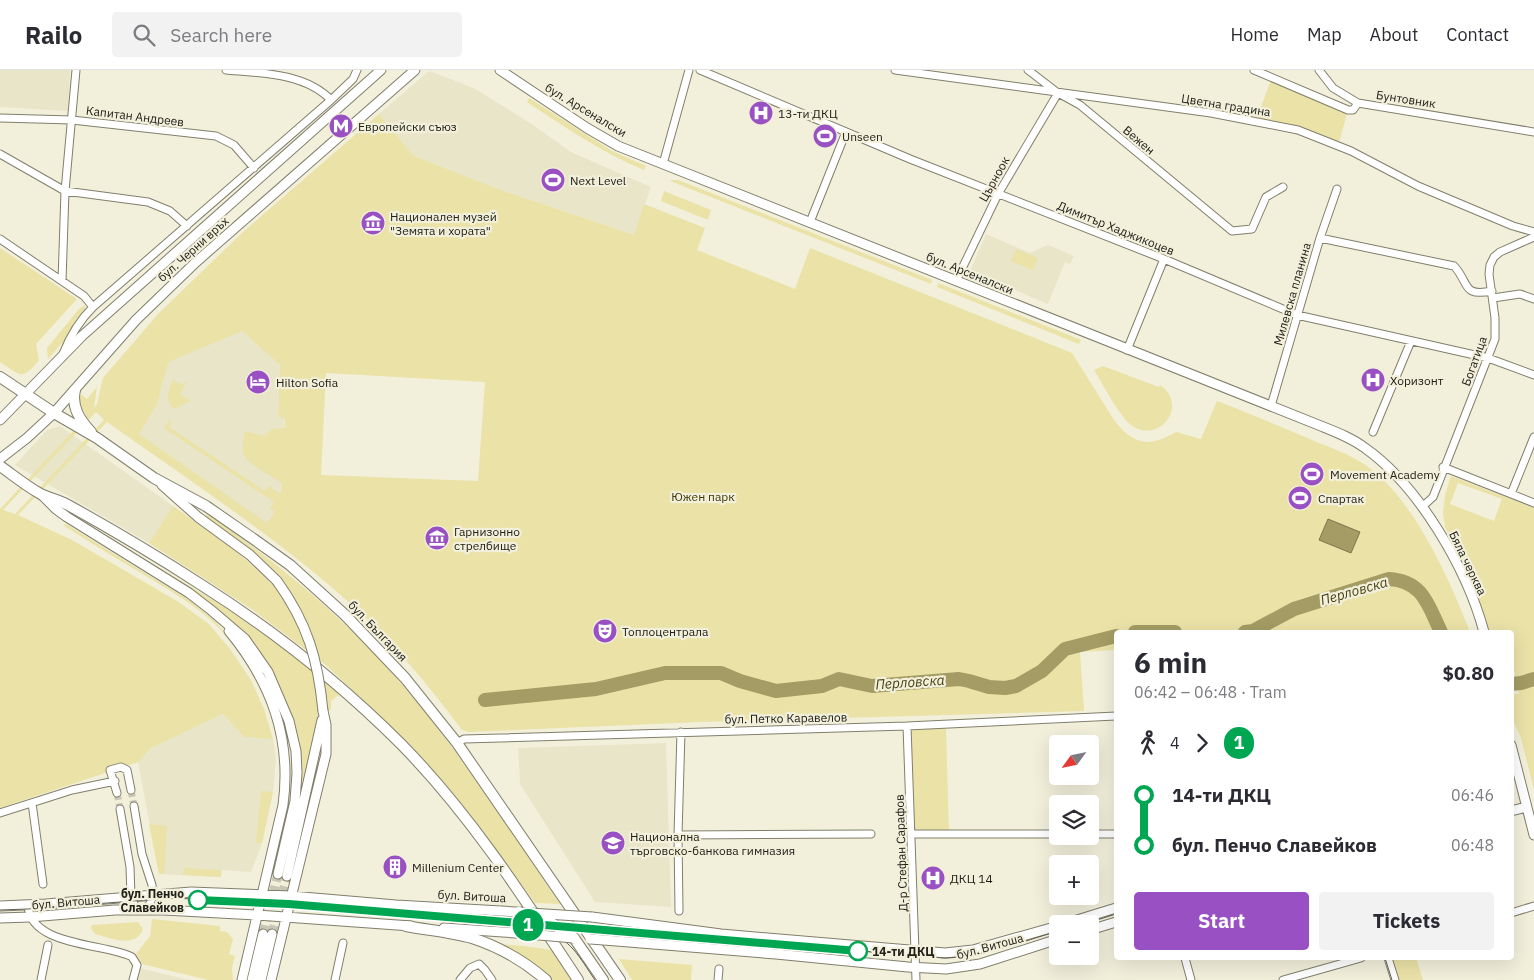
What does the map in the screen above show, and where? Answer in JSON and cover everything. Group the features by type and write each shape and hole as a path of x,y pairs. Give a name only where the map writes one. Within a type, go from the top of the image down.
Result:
{"main road":[{"name":"бул. България","path":"0,377 54,413 97,438 154,478 206,506 256,540 290,565 375,644 457,743 620,980"},
{"path":"74,390 74,402 77,411 83,423 97,438"},
{"path":"0,466 40,493 66,504 201,584 287,643 356,701 402,745 470,825 514,884 578,980"},
{"path":"519,912 550,922 574,938 603,980"},
{"path":"406,926 470,937 491,945 519,959 546,980"}],"street":[{"path":"62,281 65,191 76,70"},
{"path":"226,70 289,78 324,92 331,100"},
{"name":"бул. Черни връх","path":"61,358 78,324 93,307 331,100 353,80 357,70"},
{"name":"бул. Черни връх","path":"0,420 95,324 381,70"},
{"name":"бул. Черни връх","path":"0,459 27,438 54,413 142,314 196,262 415,70"},
{"name":"бул. Арсеналски","path":"500,70 587,128 618,146 1344,436 1364,447 1385,464 1422,507"},
{"path":"663,164 689,70"},
{"name":"Димитър Хаджикоцев","path":"700,70 846,132 1164,259 1297,315 1488,358 1534,375"},
{"name":"Цветна градина","path":"895,70 1211,113 1298,130 1351,151 1418,186 1514,226 1534,232"},
{"name":"Вежен","path":"1028,70 1080,105 1232,231 1252,229 1266,197 1283,187"},
{"name":"Бунтовник","path":"1254,70 1348,110 1353,110 1358,103 1534,132"},
{"path":"1319,70 1333,88 1358,103"},
{"name":"Църноок","path":"956,281 998,194 1058,92"},
{"name":"Капитан Андреев","path":"0,118 72,120 216,136 234,145 254,168"},
{"path":"810,222 846,132"},
{"path":"0,154 65,191 148,202 170,211 187,226"},
{"name":"Милевска планина","path":"1271,406 1320,238 1337,189"},
{"name":"Богатица","path":"1422,507 1432,497 1495,339 1489,274 1490,265 1494,257 1508,248 1534,237"},
{"path":"1320,238 1454,266 1468,289 1474,292 1520,294 1534,300"},
{"path":"0,239 84,296 93,307"},
{"path":"1127,350 1164,259"},
{"path":"1373,432 1411,341"},
{"path":"1511,494 1534,437"},
{"path":"1443,467 1534,503"},
{"path":"154,478 198,517 250,555 277,581 295,608 313,650 318,670 326,725 326,754 271,980"},
{"path":"40,493 67,517 189,593 245,639 257,654 276,687 289,721 296,751 295,801 282,875 312,771 324,711"},
{"name":"Бяла черква","path":"1422,507 1457,563 1474,601 1483,630"},
{"path":"211,610 240,643 260,675 274,706 284,744 286,772 284,796 242,980"},
{"name":"бул. Петко Каравелов","path":"457,743 464,739 907,726 1114,716"},
{"name":"Д-р Стефан Сарафов","path":"907,726 916,980"},
{"path":"679,911 678,834 681,732"},
{"path":"1514,756 1534,835"},
{"path":"117,793 115,781 110,770 122,767 127,770 131,790"},
{"path":"0,813 72,790 115,781"},
{"path":"1514,789 1522,787"},
{"path":"32,803 44,884"},
{"path":"120,808 130,868 132,902 142,909 150,904 153,895 152,885 143,860 134,806"},
{"path":"1514,810 1526,807"},
{"path":"678,834 871,834"},
{"path":"912,834 1049,834"},
{"path":"1099,834 1114,834"},
{"name":"бул. Витоша","path":"0,906 192,892 291,896 396,905 592,917 720,934 945,953 973,950 1049,929"},
{"path":"28,905 30,917 44,930 70,942 130,955 137,965 133,980"},
{"path":"1514,912 1534,906"},
{"name":"бул. Витоша","path":"0,918 142,909 257,914 604,940 916,968 946,969 980,964 1049,942"},
{"path":"1093,915 1114,909"},
{"path":"1099,927 1114,923"},
{"path":"252,980 268,934 261,980"},
{"path":"335,980 343,943"},
{"path":"41,980 48,945"},
{"path":"1185,960 1191,980"},
{"path":"1283,980 1354,960"},
{"path":"1389,960 1395,980"},
{"path":"460,980 470,968 479,964 492,980"},
{"path":"718,980 719,969"}],"shaded area":[{"path":"0,70 70,70 68,111 0,107"},
{"path":"429,71 474,88 533,125 571,152 651,187 634,235 501,190 414,156 379,114"},
{"path":"986,234 1030,253 1048,245 1074,256 1070,264 1065,262 1048,304 970,271"},
{"path":"242,330 280,365 278,416 285,418 281,503 267,524 139,434 158,403 169,362"},
{"path":"60,426 173,506 149,543 15,465 47,430"},
{"path":"1328,519 1360,532 1351,553 1319,540"},
{"path":"223,714 244,737 273,739 276,759 273,792 262,843 251,872 222,870 221,877 159,874 138,762 151,748"},
{"name":"Национална търговско-банкова гимназия","path":"666,743 671,907 595,902 520,784 518,748"},
{"path":"139,968 189,980 136,980"}],"green space":[{"path":"1272,77 1348,110 1338,146 1298,130 1256,121"},
{"path":"529,98 612,151 646,166 644,170 613,156 570,130 527,102"},
{"name":"Южен парк","path":"379,114 414,156 501,190 634,235 644,204 705,228 697,250 795,289 810,248 1072,353 1114,420 1128,435 1135,439 1149,442 1176,432 1201,439 1217,401 1339,451 1364,464 1382,478 1398,496 1428,540 1452,588 1469,630 1114,630 1114,650 1080,652 1084,711 700,722 469,732 462,730 424,681 382,634 323,580 232,510 107,422 18,515 72,540 177,601 209,624 230,649 251,680 264,709 273,739 244,737 223,714 151,748 138,762 0,808 0,509 87,416 81,408 81,394 87,399 97,387 94,408 97,404 103,378 158,314 242,233","holes":["242,331 280,365 278,417 285,418 285,428 272,429 265,436 245,431 243,449 246,459 282,483 281,494 269,486 265,491 169,427 172,422 169,420 164,428 274,502 270,508 275,512 267,523 139,434 158,403 169,362","326,373 485,382 478,481 321,475","96,412 104,420 15,514 3,510"]},
{"path":"678,180 932,280 931,284 670,181"},
{"path":"664,191 711,210 708,220 661,201"},
{"path":"0,248 77,299 36,344 39,360 25,374 17,373 0,362"},
{"path":"1016,249 1038,258 1033,270 1011,261"},
{"path":"938,283 1081,340 1079,344 937,287"},
{"path":"85,305 85,309 64,341 48,359 47,348 79,309"},
{"path":"1103,366 1159,387 1160,385 1168,394 1172,403 1171,412 1167,420 1160,427 1151,430 1141,430 1126,421 1094,370"},
{"path":"173,380 182,385 186,383 180,394 190,401 174,409 168,399 168,392"},
{"path":"1451,476 1534,508 1534,790 1521,738 1514,723 1514,694 1519,694 1514,669 1514,630 1489,630 1470,576 1445,527 1443,513 1445,495","holes":["1458,483 1502,499 1494,521 1450,504"]},
{"path":"173,506 238,553 272,585 281,577 254,552 205,516 212,517 314,596 383,663 446,740 560,904 535,903 463,805 413,748 327,666 253,610 149,543"},
{"path":"66,524 192,602 216,622 248,662 271,707 276,730 252,674 236,648 216,625 183,599 63,525"},
{"path":"113,540 226,608 305,664 340,694 331,701 331,710 318,712 315,738 301,800 302,766 293,719 276,680 252,645 220,611"},
{"path":"946,728 949,833 913,833 911,729"},
{"path":"261,791 273,792 262,843 256,843"},
{"path":"149,824 167,826 164,874 159,874"},
{"path":"184,868 221,870 221,877 183,875"},
{"path":"152,919 220,926 220,931 227,932 233,939 229,954 235,956 232,967 233,980 208,980 142,964 136,954 150,936"},
{"path":"138,922 143,929 140,935 135,939 129,940 95,934 91,929 92,925"},
{"path":"497,944 552,950 573,980 551,980"},
{"path":"619,959 692,965 691,980 632,980"},
{"path":"1393,960 1417,960 1423,980 1399,980"}],"waterway":[{"name":"Перловска","path":"1255,630 1294,609 1389,579 1410,584 1417,590 1428,604 1440,630"},
{"name":"Перловска","path":"485,700 596,689 665,673 721,673 740,681 776,691 822,686 839,679 872,686 959,679 989,687 1005,688 1016,686 1042,671 1065,649 1114,637"},
{"name":"Перловска","path":"1514,684 1534,679"}],"tunnel":[{"path":"131,790 134,806"},
{"path":"117,793 120,809"},
{"path":"263,934 278,874"},
{"path":"272,934 287,876"}],"tram line":[{"path":"0,910 173,898 289,904 945,958 988,952 1049,934"},
{"name":"1","path":"198,900 289,904 858,951"},
{"path":"1099,919 1114,915"},
{"path":"542,930 567,943 579,956 595,980"},
{"path":"1386,960 1392,980"}],"place":[{"name":"13-ти ДКЦ","path":"761,113"},
{"name":"Европейски съюз","path":"341,126"},
{"name":"Unseen","path":"825,136"},
{"name":"Next Level","path":"553,180"},
{"name":"Национален музей \"Земята и хората\"","path":"373,223"},
{"name":"Хоризонт","path":"1373,380"},
{"name":"Hilton Sofia","path":"258,382"},
{"name":"Movement Academy","path":"1312,474"},
{"name":"Спартак","path":"1300,498"},
{"name":"Гарнизонно стрелбище","path":"437,538"},
{"name":"Топлоцентрала","path":"605,631"},
{"name":"Национална търговско-банкова гимназия","path":"613,843"},
{"name":"Millenium Center","path":"395,867"},
{"name":"ДКЦ 14","path":"933,878"},
{"name":"бул. Пенчо Славейков","path":"198,900"},
{"name":"14-ти ДКЦ","path":"858,951"}]}
